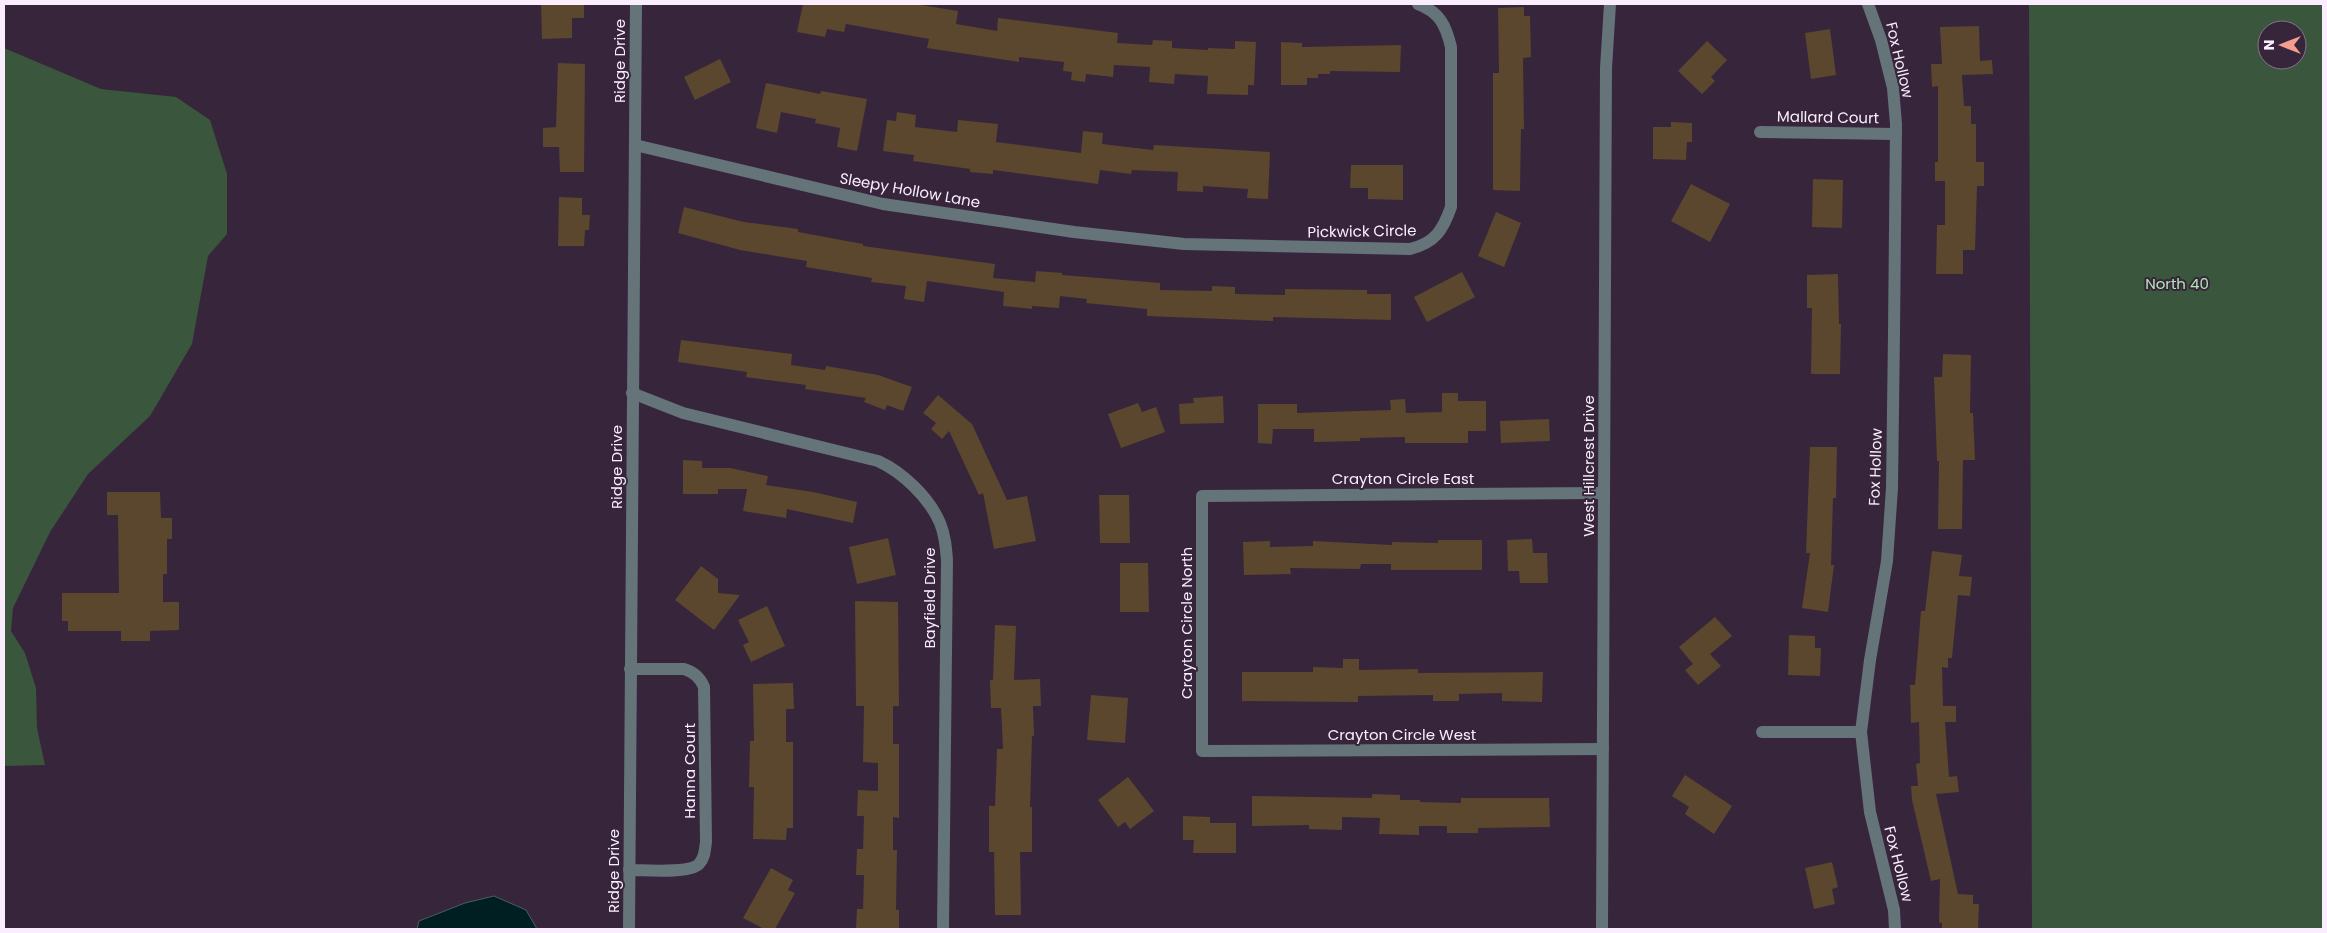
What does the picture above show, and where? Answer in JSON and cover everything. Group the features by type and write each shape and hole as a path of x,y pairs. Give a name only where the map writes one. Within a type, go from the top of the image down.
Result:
{"street":[{"name":"Ridge Drive","path":"630,929 630,669 633,571 632,393 636,4"},
{"name":"Pickwick Circle","path":"1184,244 1410,249 1425,246 1438,234 1446,222 1451,207 1451,47 1447,30 1440,17 1430,9 1418,4"},
{"name":"West Hillcrest Drive","path":"1602,929 1606,77 1610,4"},
{"name":"Fox Hollow","path":"1868,4 1881,40 1893,88 1896,134 1892,488 1887,561 1870,660 1861,732 1870,812 1894,910 1895,929"},
{"name":"Mallard Court","path":"1760,132 1896,134"},
{"name":"Sleepy Hollow Lane","path":"635,145 883,204 1064,230 1184,244"},
{"name":"Bayfield Drive","path":"632,393 682,413 878,461 894,468 930,506 939,521 945,540 947,560 943,929"},
{"name":"Crayton Circle East","path":"1202,496 1604,493"},
{"name":"Crayton Circle North","path":"1202,496 1202,751"},
{"name":"Hanna Court","path":"629,870 685,870 695,867 702,861 706,842 704,687 702,681 692,671 684,669 630,669"},
{"path":"1762,732 1861,732"},
{"name":"Crayton Circle West","path":"1202,751 1603,749"}],"green space":[{"name":"North 40","path":"2029,4 2323,4 2323,929 2032,929"},
{"path":"4,48 101,89 176,97 210,120 227,174 227,234 208,256 192,344 150,416 88,474 50,532 13,608 11,631 25,653 36,688 37,728 45,765 4,766"}],"shaded area":[{"path":"494,896 526,910 537,929 417,929 419,921 465,903"}],"building":[{"path":"541,4 584,4 584,18 572,18 572,38 542,39"},
{"path":"803,4 915,4 958,11 956,24 997,31 998,18 1118,33 1117,43 1152,45 1153,40 1172,41 1172,48 1235,49 1235,41 1256,42 1254,85 1248,85 1248,95 1207,94 1208,76 1175,74 1174,84 1149,82 1150,67 1114,65 1113,77 1086,74 1085,82 1071,80 1072,72 1063,71 1064,62 1019,57 1019,62 927,48 929,39 846,24 844,32 827,29 825,37 797,32"},
{"path":"1524,7 1524,16 1530,16 1531,57 1523,58 1524,129 1521,129 1520,191 1493,190 1493,73 1499,73 1498,8"},
{"path":"1979,26 1980,61 1992,60 1993,74 1962,75 1964,106 1971,106 1971,124 1976,124 1976,162 1984,162 1984,186 1977,186 1975,250 1963,250 1963,274 1936,274 1937,225 1945,225 1945,181 1935,181 1935,162 1938,162 1938,86 1932,87 1931,64 1942,64 1940,27"},
{"path":"1830,29 1836,75 1811,79 1805,33"},
{"path":"1707,41 1727,60 1711,77 1715,81 1702,94 1678,71"},
{"path":"1281,42 1302,43 1302,47 1401,45 1400,72 1330,71 1330,74 1318,74 1318,78 1307,78 1307,85 1281,85"},
{"path":"720,59 731,82 695,100 684,77"},
{"path":"558,63 585,64 584,172 560,172 559,147 543,147 543,128 556,127"},
{"path":"766,83 820,94 821,91 867,99 857,151 837,147 840,128 815,123 816,119 781,112 777,133 756,128"},
{"path":"897,112 916,115 915,127 957,132 958,120 998,124 996,142 1081,153 1083,131 1103,133 1102,144 1153,150 1154,145 1270,152 1268,199 1247,198 1248,189 1203,186 1203,192 1177,191 1178,172 1132,170 1131,174 1100,170 1098,184 993,170 993,174 970,172 970,169 913,161 914,155 883,151 887,120 896,121"},
{"path":"1671,122 1692,123 1692,142 1687,142 1686,160 1653,159 1653,127 1671,127"},
{"path":"1351,165 1403,165 1403,200 1368,199 1368,188 1350,188"},
{"path":"1813,179 1843,180 1842,228 1812,227"},
{"path":"1691,184 1730,204 1710,242 1671,221"},
{"path":"559,197 582,198 582,215 590,215 589,230 585,230 584,246 558,246"},
{"path":"684,207 744,222 798,229 798,232 863,244 863,246 995,264 993,278 1035,282 1036,271 1160,283 1160,290 1212,291 1212,286 1235,287 1235,294 1285,295 1285,289 1367,290 1367,294 1391,294 1391,320 1273,317 1273,321 1147,316 1147,309 1086,303 1087,299 1060,296 1059,308 1032,306 1032,309 1003,306 1004,292 927,281 924,302 904,299 906,286 871,282 872,278 806,267 807,261 740,250 678,233"},
{"path":"1496,212 1521,223 1504,267 1478,256"},
{"path":"1462,272 1475,297 1427,322 1414,297"},
{"path":"1838,274 1839,324 1841,324 1840,374 1811,374 1812,308 1807,308 1807,275"},
{"path":"681,340 792,354 791,365 825,370 826,366 878,375 912,387 903,411 887,405 885,410 864,402 866,398 805,389 806,385 746,377 747,372 678,362"},
{"path":"1943,354 1971,355 1970,413 1973,413 1975,460 1963,460 1962,529 1938,529 1939,461 1937,461 1934,377 1942,377"},
{"path":"1442,393 1458,393 1458,401 1486,401 1486,431 1468,431 1468,443 1405,443 1405,437 1360,438 1360,441 1314,442 1314,429 1273,429 1272,444 1258,443 1258,404 1297,404 1297,413 1391,410 1390,400 1405,399 1406,413 1442,412"},
{"path":"938,395 972,424 1007,500 1027,496 1036,541 994,549 983,493 979,495 949,431 942,439 931,429 936,423 923,413"},
{"path":"1223,396 1224,423 1180,424 1179,404 1194,403 1193,398"},
{"path":"1138,403 1142,412 1156,407 1165,432 1121,448 1108,414"},
{"path":"1549,419 1550,441 1501,443 1500,421"},
{"path":"1810,447 1837,447 1836,498 1833,498 1831,565 1834,565 1828,612 1802,608 1810,553 1806,553"},
{"path":"683,460 702,461 702,468 730,468 768,476 766,485 813,492 857,502 853,523 787,509 786,518 743,511 747,489 718,489 718,494 683,494"},
{"path":"107,492 160,492 161,518 172,518 172,539 167,539 167,574 163,574 163,602 179,602 179,630 150,631 150,641 121,641 121,631 68,631 68,621 62,621 62,593 119,593 118,515 107,515"},
{"path":"1099,495 1129,495 1130,543 1100,543"},
{"path":"888,538 896,575 857,584 849,547"},
{"path":"1532,539 1533,553 1547,553 1548,583 1520,583 1519,571 1508,571 1507,540"},
{"path":"1438,540 1482,540 1482,570 1391,570 1391,564 1361,564 1360,569 1290,568 1291,574 1244,575 1243,542 1270,541 1270,547 1313,546 1313,541 1392,545 1392,542 1438,543"},
{"path":"1932,551 1962,555 1959,576 1972,577 1970,596 1958,595 1952,658 1948,658 1948,668 1942,667 1943,706 1956,706 1956,722 1945,722 1949,777 1957,776 1959,792 1936,794 1958,894 1973,895 1973,904 1979,904 1978,929 1942,929 1942,923 1939,922 1940,879 1931,881 1912,800 1911,786 1918,786 1916,764 1920,763 1919,722 1911,723 1910,685 1915,685 1921,611 1925,611"},
{"path":"1120,563 1148,563 1149,612 1120,612"},
{"path":"701,566 718,579 718,593 740,595 714,630 675,600"},
{"path":"855,601 898,602 899,706 893,706 893,744 899,744 899,818 893,817 893,850 897,850 896,910 899,910 899,929 856,929 857,909 863,909 864,875 856,875 857,849 863,849 864,816 857,816 858,790 878,791 878,763 863,762 864,706 856,706"},
{"path":"767,606 785,646 751,662 743,645 749,642 738,620"},
{"path":"1715,617 1732,636 1710,654 1721,666 1698,685 1685,670 1693,664 1679,647"},
{"path":"995,625 1016,626 1014,680 1040,679 1041,706 1033,706 1034,736 1032,736 1030,807 1032,807 1032,852 1020,852 1021,915 995,915 994,852 989,852 989,806 995,806 997,749 1003,749 1001,708 991,708 990,680 993,680"},
{"path":"1789,635 1815,636 1815,648 1821,648 1820,676 1788,675"},
{"path":"1343,659 1359,659 1359,670 1418,669 1418,673 1543,672 1542,702 1502,701 1502,693 1459,694 1459,701 1433,701 1433,695 1358,696 1358,702 1242,701 1242,672 1313,672 1313,667 1343,668"},
{"path":"793,683 794,709 786,709 786,742 793,742 793,828 787,828 786,840 753,839 754,787 749,787 750,741 754,741 753,684"},
{"path":"1091,695 1128,698 1125,743 1087,740"},
{"path":"1685,775 1732,806 1714,834 1685,814 1689,807 1672,796"},
{"path":"1128,777 1154,811 1130,829 1125,822 1118,827 1098,800"},
{"path":"1372,794 1400,795 1400,800 1461,803 1461,798 1549,798 1550,827 1478,828 1478,833 1447,833 1447,826 1419,826 1419,835 1379,834 1380,818 1342,817 1342,830 1309,829 1309,825 1252,826 1252,796 1372,798"},
{"path":"1183,816 1210,817 1210,823 1236,823 1236,853 1193,853 1194,840 1183,840"},
{"path":"1832,862 1838,887 1832,889 1835,904 1814,909 1805,868"},
{"path":"771,868 793,880 788,890 795,893 775,929 764,929 743,918"}]}
